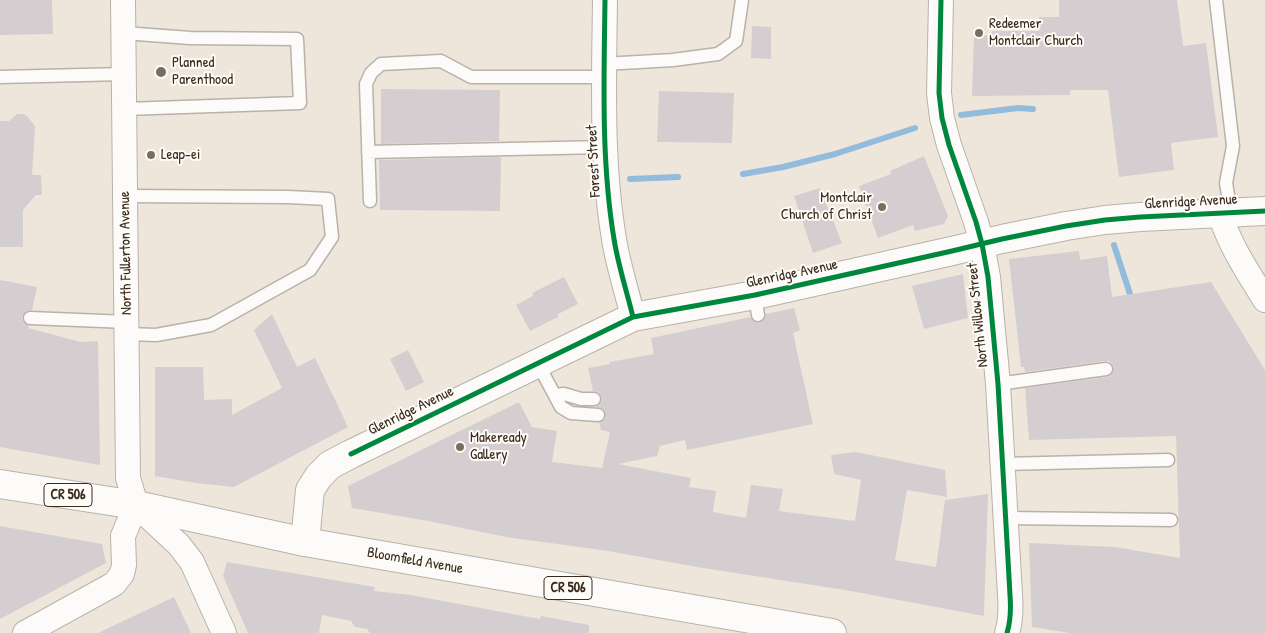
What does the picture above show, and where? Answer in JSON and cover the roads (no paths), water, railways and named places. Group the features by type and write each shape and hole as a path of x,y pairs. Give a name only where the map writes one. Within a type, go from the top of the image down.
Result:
{"street":[{"name":"North Fullerton Avenue","path":"123,0 128,478 136,505"},
{"name":"Forest Street","path":"605,0 604,103 607,192 614,242 633,317"},
{"name":"North Willow Street","path":"940,0 938,93 942,118 949,145 976,222 988,277 998,384 1011,610 1007,633"},
{"name":"Glenridge Avenue","path":"304,542 310,490 319,476 330,465 633,317 757,305 982,244 1066,226 1105,220 1265,211"},
{"path":"1225,213 1224,228 1265,300"},
{"name":"Bloomfield Avenue","path":"0,484 136,505 304,542 832,633"},
{"path":"26,633 114,584 122,574 124,565 123,536 136,505 179,545 192,562 224,633"}],"lane":[{"path":"370,201 366,84 371,73 381,64 441,61 471,77 604,70 718,54 736,41 742,0"},
{"path":"1216,0 1233,146 1226,183 1225,213"},
{"path":"124,33 190,38 297,39 300,103 124,109"},
{"path":"0,77 124,74"},
{"path":"368,152 605,147"},
{"path":"30,318 127,328 156,334 211,325 310,270 332,237 328,199 126,196"},
{"path":"538,364 561,407 572,413 598,415"},
{"path":"998,384 1106,369"},
{"path":"555,395 564,394 580,399 594,399"},
{"path":"1003,464 1168,460"},
{"path":"1006,518 1170,520"}],"waterway":[{"path":"961,115 1018,108 1033,109"},
{"path":"743,174 783,167 835,154 915,128"},
{"path":"630,179 678,177"},
{"path":"1114,245 1130,294"}],"place":[{"name":"Redeemer Montclair Church","path":"979,33"},
{"name":"Planned Parenthood","path":"161,72"},
{"name":"Leap-ei","path":"151,155"},
{"name":"Montclair Church of Christ","path":"882,207"},
{"name":"Makeready Gallery","path":"460,447"}]}
